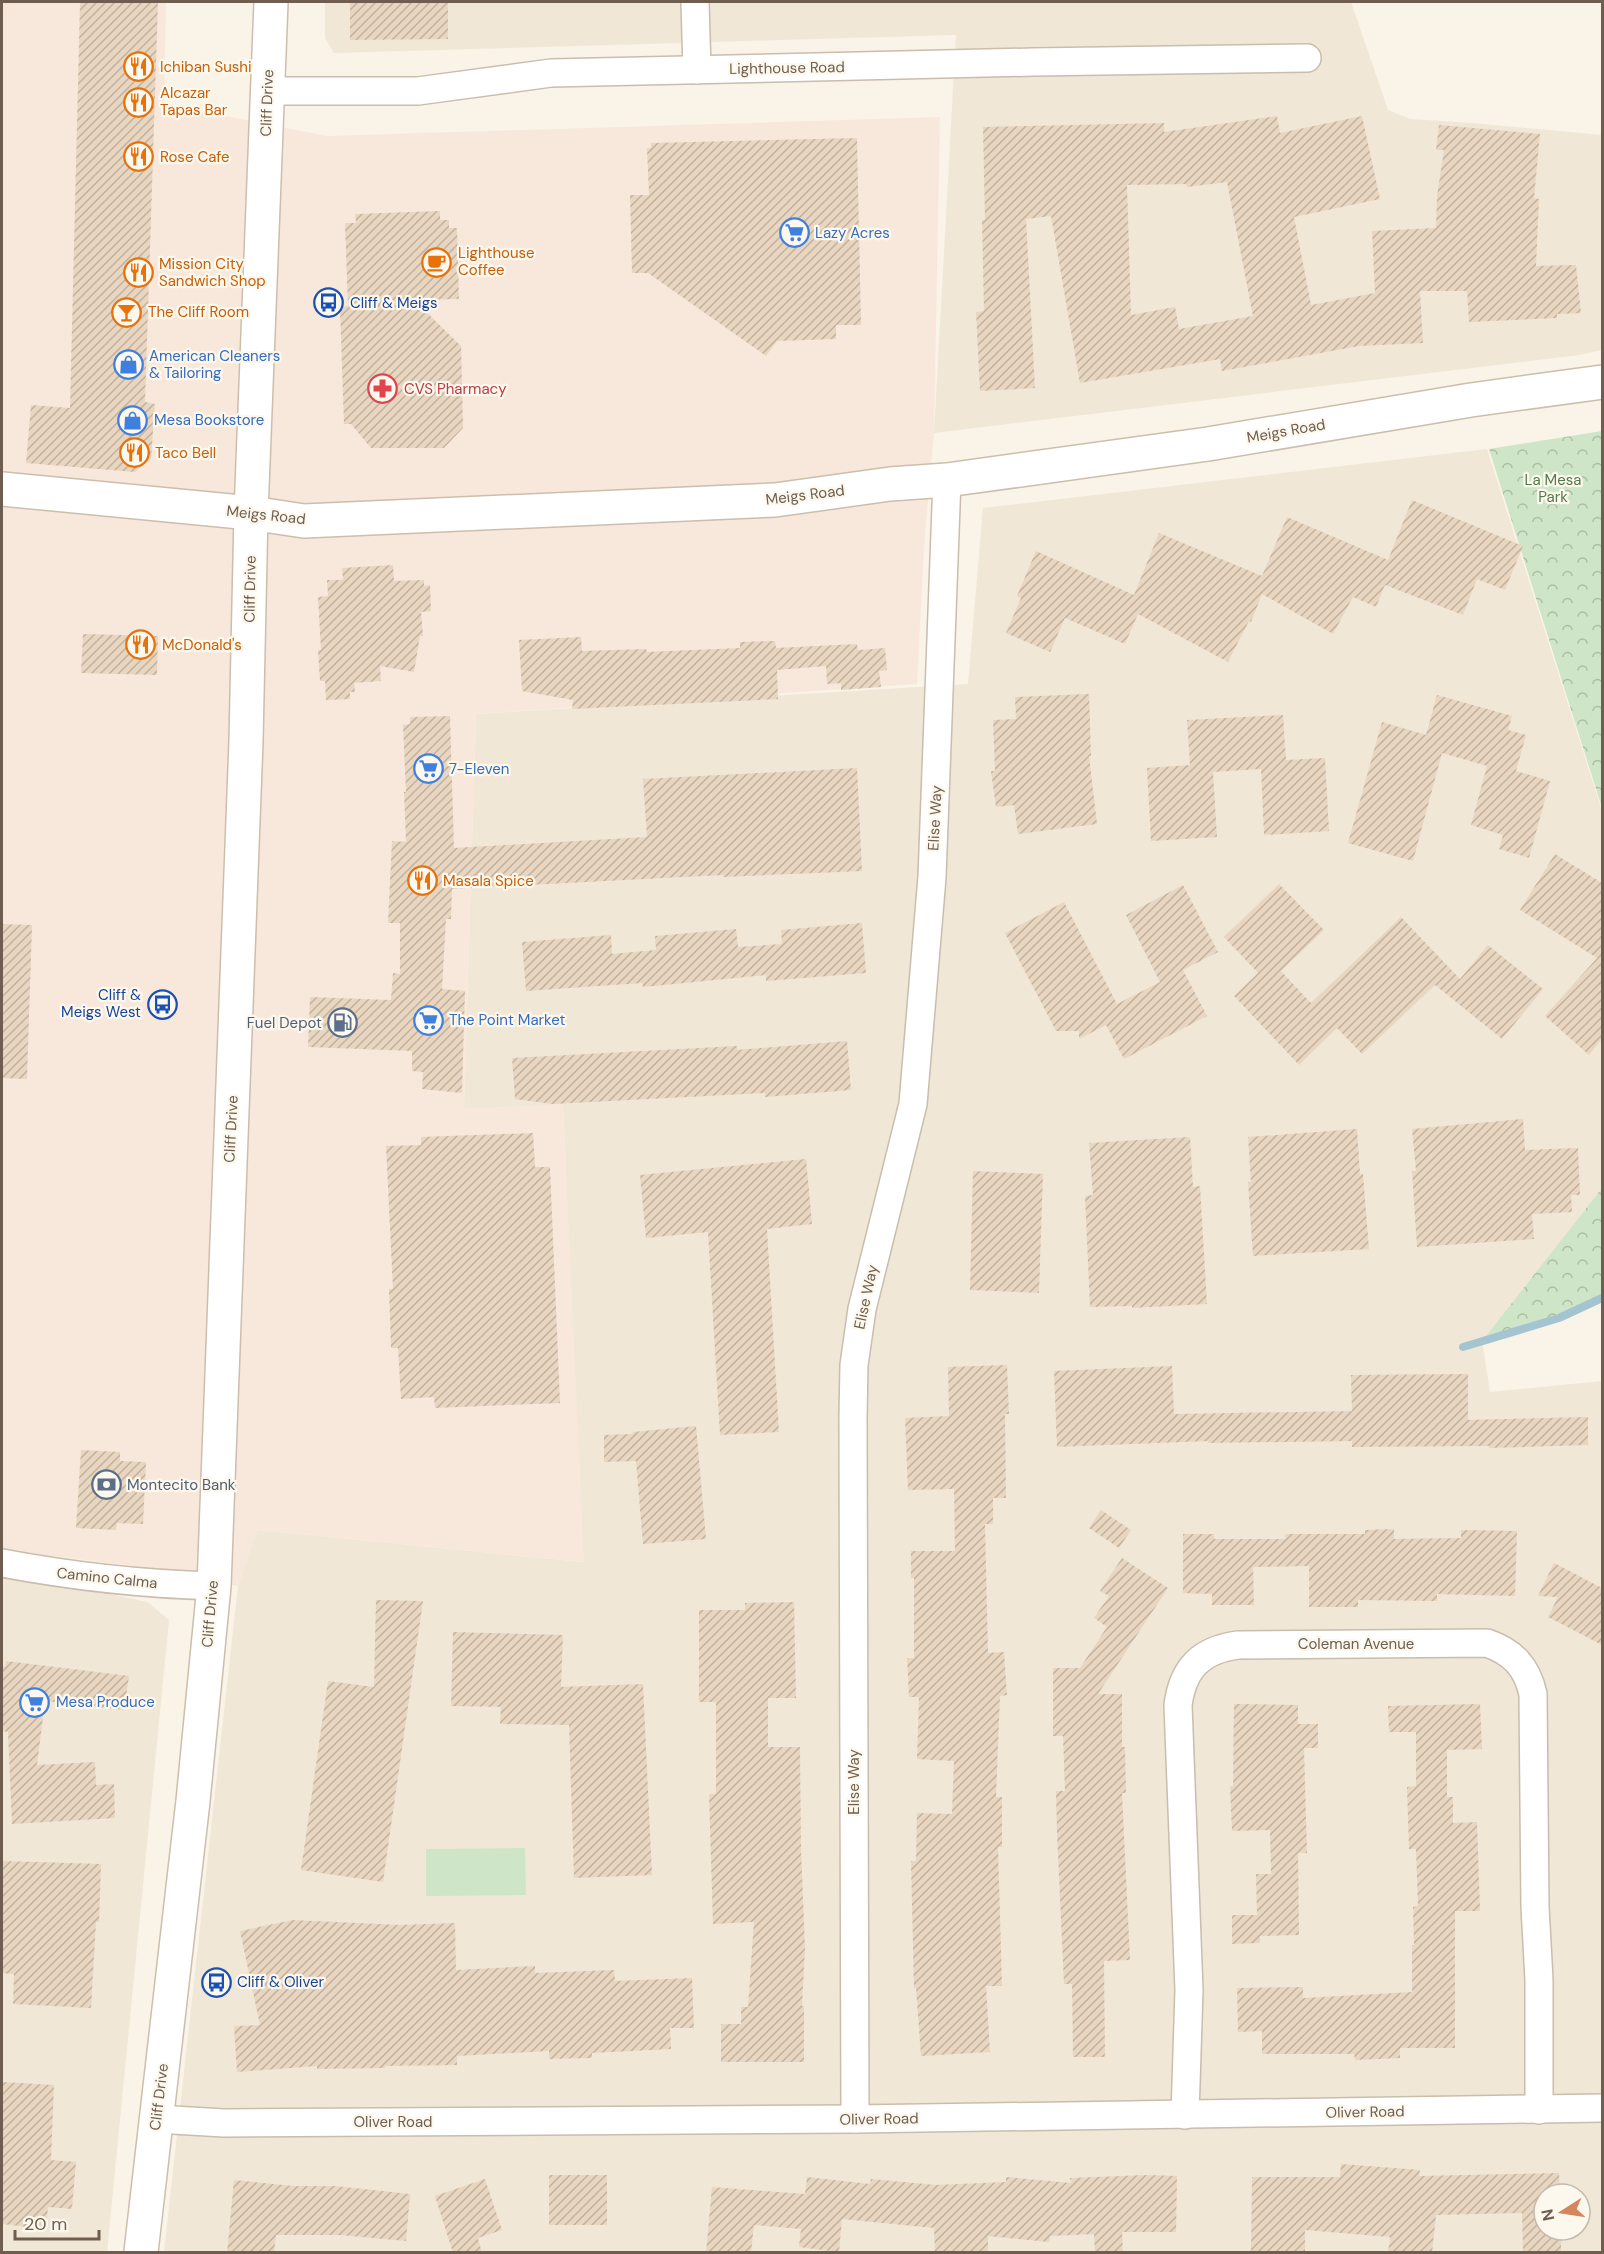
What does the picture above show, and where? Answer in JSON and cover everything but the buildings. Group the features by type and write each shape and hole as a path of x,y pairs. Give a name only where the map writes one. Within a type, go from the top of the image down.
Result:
{"main road":[{"name":"Cliff Drive","path":"141,2253 193,1801 214,1586 271,2"},
{"name":"Meigs Road","path":"2,489 251,513 304,521 776,500 890,484 947,480 1208,444 1471,400 1602,382"}],"street":[{"path":"695,2 697,70"},
{"name":"Lighthouse Road","path":"267,91 418,91 550,73 1307,58"},
{"name":"Elise Way","path":"855,2119 854,1365 862,1309 913,1104 932,877 947,480"},
{"name":"Camino Calma","path":"2,1563 44,1571 214,1586"},
{"name":"Coleman Avenue","path":"1185,2115 1189,1990 1178,1705 1180,1690 1186,1676 1196,1663 1222,1648 1238,1645 1487,1643 1507,1652 1523,1667 1530,1680 1533,1694 1535,1907 1539,1980 1539,2110"},
{"name":"Oliver Road","path":"156,2119 224,2123 855,2119 1602,2108"}],"shaded area":[{"path":"2,2 166,2 164,104 327,136 940,117 934,433 924,547 917,684 476,714 464,1109 563,1104 584,1562 258,1530 238,1586 151,1568 2,1550"},
{"path":"325,2 1351,2 1388,110 1410,119 1602,135 1602,350 1579,355 934,433 956,35 334,53 325,38"},
{"path":"1487,449 1602,811 1602,1188 1482,1341 1490,1392 1602,1381 1602,2252 164,2252 238,1586 257,1530 583,1562 563,1105 464,1109 476,714 968,684 983,508"},
{"path":"2,1571 147,1602 169,1620 107,2252 2,2252"}],"green space":[{"name":"La Mesa Park","path":"1602,431 1602,808 1489,449"},
{"path":"1602,1188 1602,1298 1559,1318 1482,1341"},
{"path":"525,1848 526,1895 426,1896 426,1849"}],"waterway":[{"path":"1463,1347 1559,1318 1602,1298"}],"place":[{"name":"Ichiban Sushi","path":"139,67"},
{"name":"Alcazar Tapas Bar","path":"139,102"},
{"name":"Rose Cafe","path":"139,157"},
{"name":"Lazy Acres","path":"794,233"},
{"name":"Lighthouse Coffee","path":"437,262"},
{"name":"Mission City Sandwich Shop","path":"138,273"},
{"name":"Cliff & Meigs","path":"329,303"},
{"name":"The Cliff Room","path":"127,312"},
{"name":"American Cleaners & Tailoring","path":"128,365"},
{"name":"CVS Pharmacy","path":"383,389"},
{"name":"Mesa Bookstore","path":"133,420"},
{"name":"Taco Bell","path":"134,453"},
{"name":"McDonald's","path":"141,645"},
{"name":"7-Eleven","path":"428,769"},
{"name":"Masala Spice","path":"422,881"},
{"name":"Cliff & Meigs West","path":"162,1004"},
{"name":"The Point Market","path":"428,1020"},
{"name":"Fuel Depot","path":"343,1023"},
{"name":"Montecito Bank","path":"106,1485"},
{"name":"Mesa Produce","path":"35,1702"},
{"name":"Cliff & Oliver","path":"216,1982"}]}
